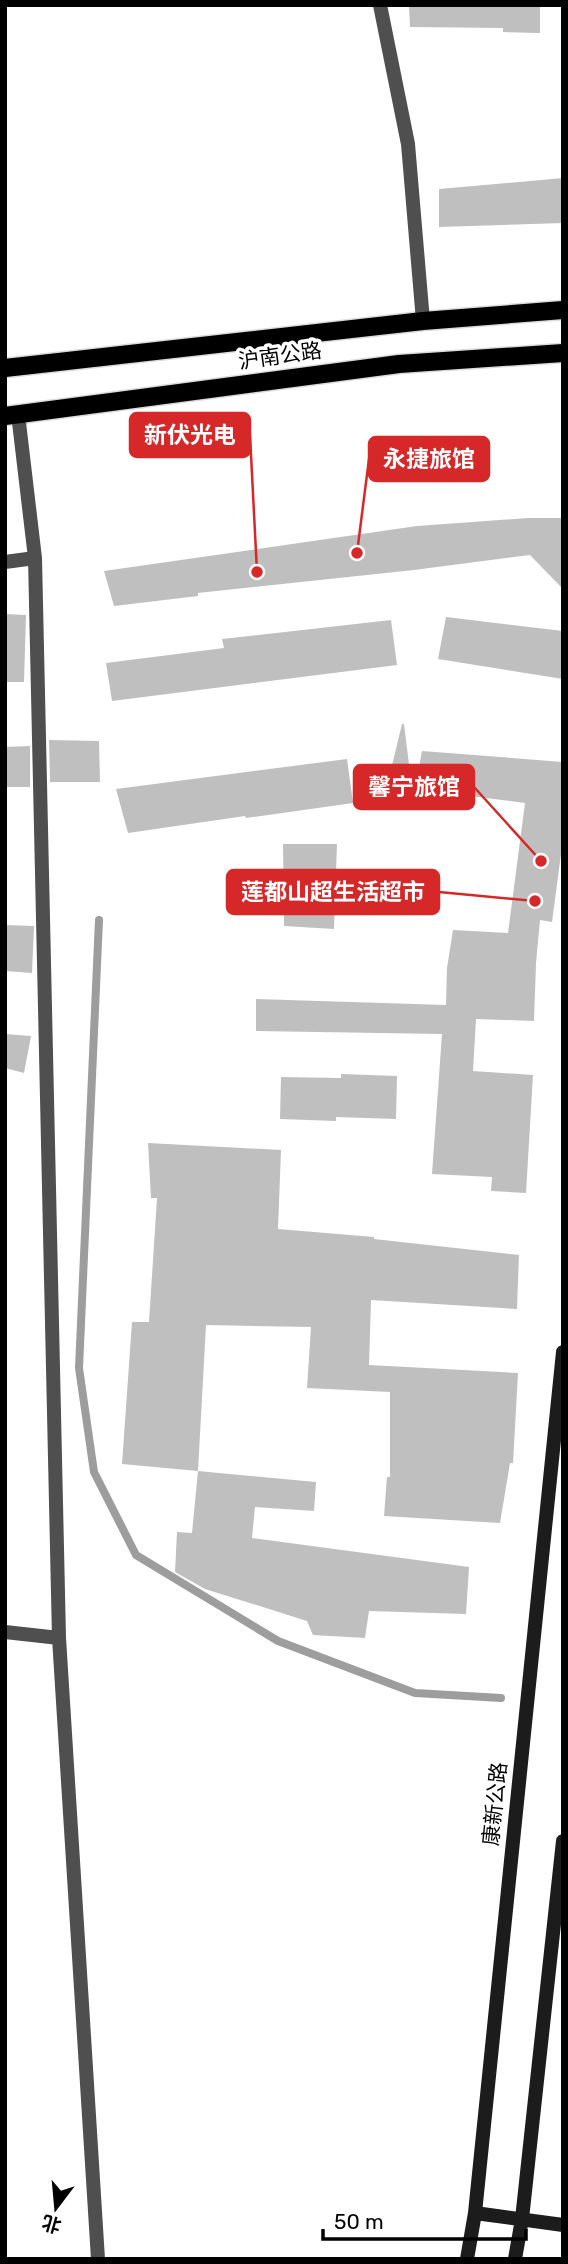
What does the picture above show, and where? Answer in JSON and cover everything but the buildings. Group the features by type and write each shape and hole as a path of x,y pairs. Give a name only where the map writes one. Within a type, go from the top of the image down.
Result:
{"main road":[{"name":"沪南公路","path":"5,368 423,321 563,310"},
{"name":"沪南公路","path":"12,415 399,363 563,353"},
{"name":"康新公路","path":"467,2259 475,2213 563,1352"},
{"path":"515,2259 522,2219 563,1841"},
{"path":"475,2213 563,2225"}],"street":[{"path":"380,5 408,144 423,321"},
{"path":"12,415 34,558 59,1638 98,2259"},
{"path":"5,562 34,558"},
{"path":"5,1632 59,1638"}],"waterway":[{"path":"99,920 79,1368 94,1472 136,1555 278,1641 415,1693 501,1698"}],"place":[{"name":"永捷旅馆","path":"357,553"},
{"name":"新伏光电","path":"257,572"},
{"name":"馨宁旅馆","path":"541,861"},
{"name":"莲都山超生活超市","path":"535,901"}]}
